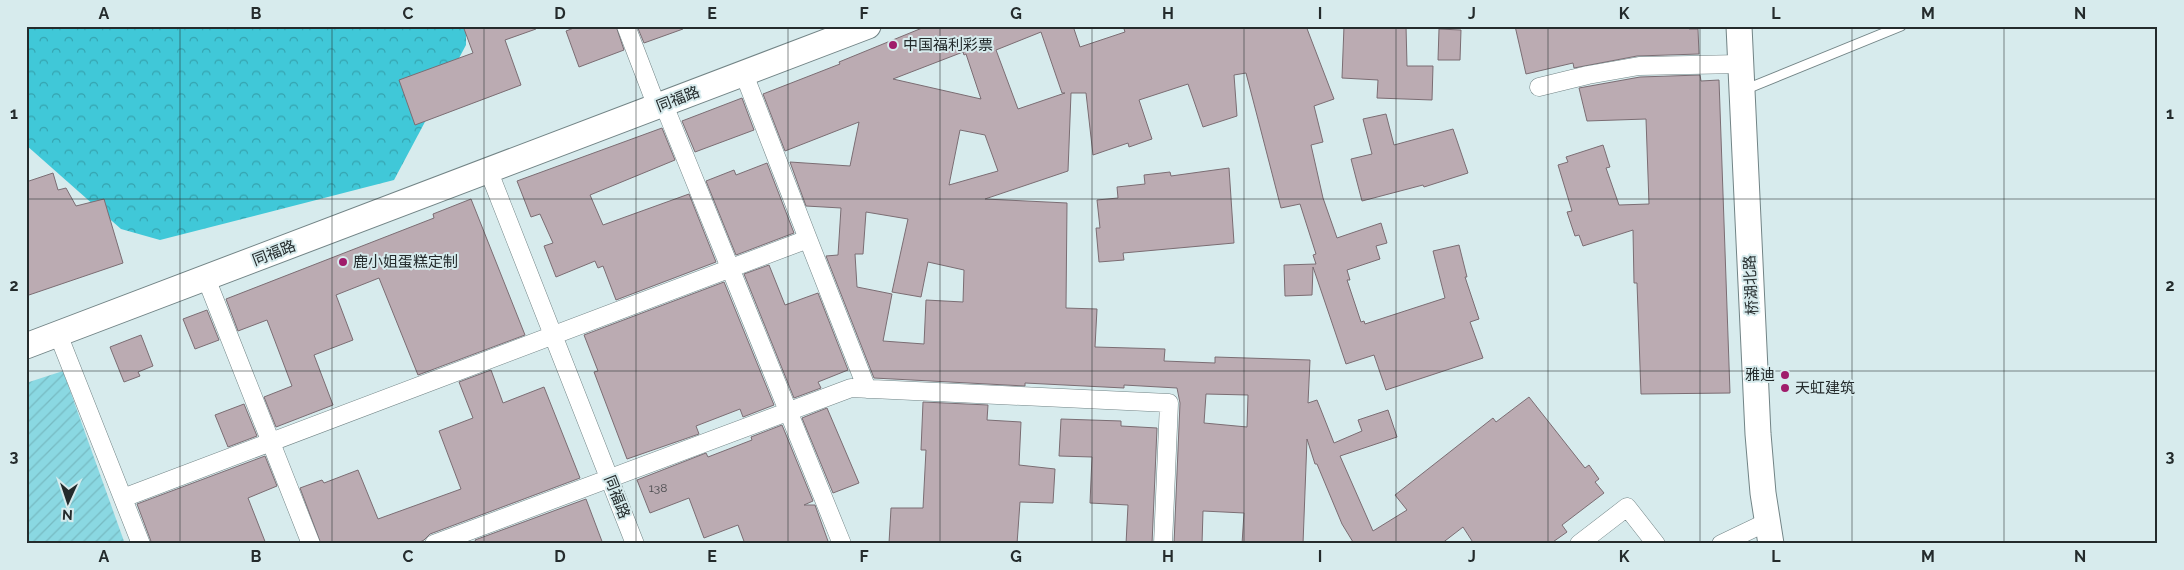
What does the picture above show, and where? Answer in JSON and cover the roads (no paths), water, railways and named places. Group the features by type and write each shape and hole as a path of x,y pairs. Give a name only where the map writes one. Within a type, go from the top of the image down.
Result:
{"street":[{"path":"626,26 730,268 842,544"},
{"name":"同福路","path":"26,346 489,172 868,26"},
{"name":"桥湖北路","path":"1739,26 1758,434 1769,533"},
{"path":"1539,87 1588,75 1639,66 1740,64"},
{"path":"744,74 868,389"},
{"name":"同福路","path":"489,172 635,544"},
{"path":"124,498 808,239"},
{"path":"206,278 311,544"},
{"path":"58,334 141,544"},
{"path":"434,544 851,388 1169,403 1163,544"},
{"path":"1579,544 1627,507 1656,544"},
{"path":"1721,544 1769,533"}],"lane":[{"path":"1742,90 1901,26"}],"place":[{"name":"中国福利彩票","path":"893,45"},
{"name":"鹿小姐蛋糕定制","path":"343,262"},
{"name":"雅迪","path":"1785,375"},
{"name":"天虹建筑","path":"1785,388"}]}
